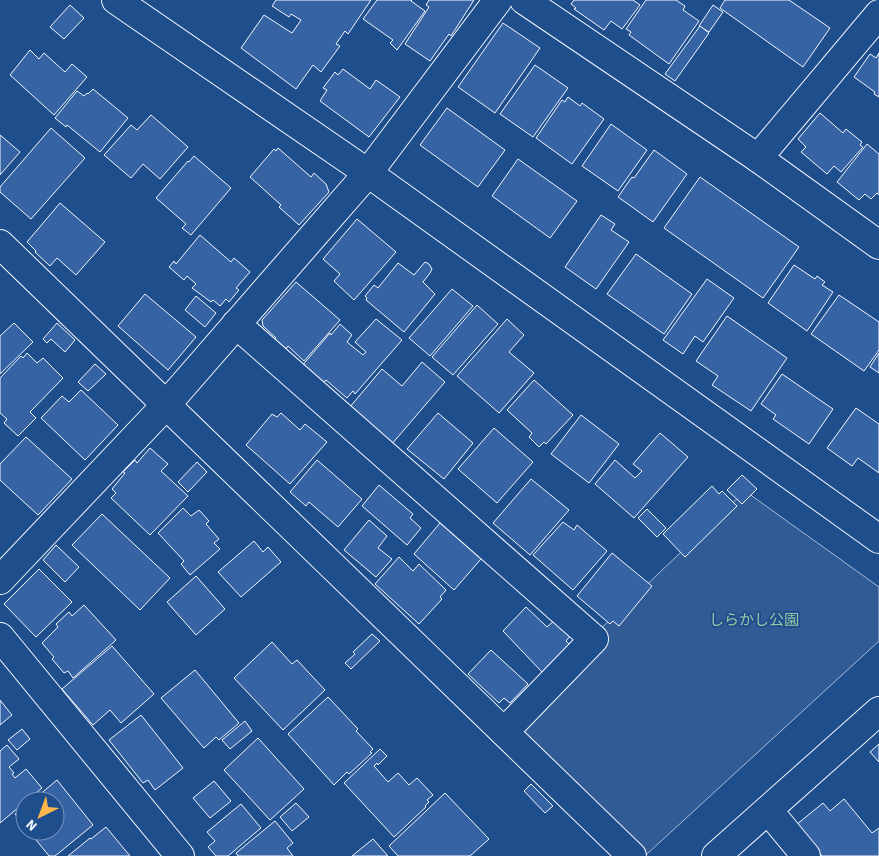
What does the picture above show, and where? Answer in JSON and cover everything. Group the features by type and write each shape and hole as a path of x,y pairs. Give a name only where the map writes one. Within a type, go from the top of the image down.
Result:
{"street":[{"path":"116,0 368,173 879,539"},
{"path":"0,580 166,405 368,173 498,0"},
{"path":"524,0 758,158 879,245"},
{"path":"871,0 879,6"},
{"path":"758,158 879,14"},
{"path":"0,244 632,856"},
{"path":"236,324 594,639 504,732"},
{"path":"0,637 180,856"},
{"path":"716,856 879,711"},
{"path":"768,810 806,856"}],"shaded area":[{"name":"しらかし公園","path":"745,491 879,587 879,641 647,854 505,720"}],"building":[{"path":"276,0 371,0 348,34 345,31 336,44 340,46 321,72 313,65 296,89 241,48 264,15 292,33 301,20 291,14 289,17 272,6"},
{"path":"377,0 412,0 425,11 397,50 390,43 393,40 363,19"},
{"path":"429,0 474,0 451,36 449,34 430,61 405,44 429,7 426,5"},
{"path":"574,0 633,0 640,5 622,29 611,21 604,30 574,9 576,8 571,4"},
{"path":"646,0 676,0 685,6 683,10 699,21 669,64 629,35 631,32 626,29"},
{"path":"725,0 789,0 830,28 803,67 720,8"},
{"path":"70,5 84,18 64,39 50,27"},
{"path":"713,5 723,12 709,32 699,26"},
{"path":"503,23 540,48 495,113 458,87"},
{"path":"700,26 709,33 675,81 665,74"},
{"path":"30,50 39,59 44,53 65,72 72,64 87,77 54,115 10,75"},
{"path":"879,53 879,97 854,77 870,54 876,58"},
{"path":"535,65 568,88 533,137 500,114"},
{"path":"343,69 370,89 376,80 400,97 369,137 320,101 327,90 323,88 335,72 338,75"},
{"path":"93,89 128,118 100,152 67,125 66,127 55,118 77,91 84,96"},
{"path":"568,97 580,106 582,103 604,119 572,164 536,138 562,100 565,102"},
{"path":"447,108 505,150 478,187 420,145"},
{"path":"820,113 843,133 846,129 862,142 860,145 863,147 841,172 834,166 827,174 801,152 806,147 798,139"},
{"path":"151,115 188,147 160,179 143,164 131,178 104,155 131,125 137,130"},
{"path":"611,124 647,150 618,191 582,166"},
{"path":"51,128 85,158 31,219 0,192 0,187"},
{"path":"0,135 20,152 0,175"},
{"path":"867,144 879,154 879,195 877,193 871,199 865,194 859,200 837,182"},
{"path":"278,148 311,177 314,173 326,184 329,192 299,225 279,207 281,205 250,177 274,149 276,151"},
{"path":"654,150 687,174 653,222 618,197"},
{"path":"194,156 231,188 191,235 182,228 186,224 156,198"},
{"path":"518,159 577,201 550,238 492,196"},
{"path":"700,177 799,247 763,298 664,228"},
{"path":"60,203 105,242 76,275 57,258 50,266 27,242"},
{"path":"601,215 615,224 611,230 629,242 596,289 565,267"},
{"path":"357,219 396,252 354,300 334,281 340,274 323,259"},
{"path":"200,235 231,262 234,258 250,272 236,288 239,290 229,302 226,299 220,306 213,300 211,302 192,288 196,284 187,276 184,280 169,267 174,261 176,264"},
{"path":"636,254 692,294 664,334 607,294"},
{"path":"425,262 432,269 423,282 435,294 404,332 366,300 365,296 374,285 378,288 398,263 414,275"},
{"path":"794,265 815,279 817,276 825,282 822,285 833,292 807,331 768,303"},
{"path":"707,279 734,298 703,342 695,336 683,354 663,340"},
{"path":"296,282 340,320 304,361 288,346 285,350 274,341 276,338 263,326 262,320"},
{"path":"452,289 473,306 430,356 409,338"},
{"path":"145,294 196,337 168,370 118,326"},
{"path":"839,295 879,322 879,350 864,371 811,334"},
{"path":"196,296 216,313 205,327 185,310"},
{"path":"477,305 498,324 453,375 432,357"},
{"path":"727,316 787,358 751,411 712,385 718,376 696,361"},
{"path":"376,319 402,340 355,394 353,391 347,398 326,380 322,385 301,367 340,324 352,335 347,342 363,355 366,352 355,342"},
{"path":"507,319 524,335 509,352 534,373 499,413 457,376"},
{"path":"14,323 33,342 0,374 0,336"},
{"path":"57,323 75,340 65,352 51,339 47,343 43,339"},
{"path":"27,353 37,363 43,358 63,378 30,412 36,418 18,436 4,423 7,419 0,413 0,378 21,356 23,358"},
{"path":"879,353 879,373 870,367"},
{"path":"422,362 445,382 391,445 349,408 382,369 402,386"},
{"path":"95,364 106,374 88,391 78,382"},
{"path":"782,374 833,409 809,444 773,419 776,415 761,404"},
{"path":"534,380 573,415 546,444 544,442 539,447 529,437 532,433 507,410"},
{"path":"81,390 118,425 85,460 41,418 62,396 69,402"},
{"path":"856,408 879,424 879,473 858,458 852,466 827,448"},
{"path":"281,413 300,430 305,424 327,442 290,484 246,445 272,414 277,417"},
{"path":"438,413 473,443 444,479 407,449"},
{"path":"581,415 619,444 589,483 551,454"},
{"path":"494,428 533,462 497,503 458,469"},
{"path":"660,433 688,457 634,518 595,484 615,460 635,478 642,471 633,464"},
{"path":"26,437 72,479 38,515 0,480 0,464"},
{"path":"150,448 168,464 161,471 188,496 150,535 111,498 116,493 112,489 125,473 123,472 135,460 137,463"},
{"path":"317,460 362,499 338,527 309,502 306,506 290,492"},
{"path":"197,462 207,472 188,492 178,482"},
{"path":"742,475 757,489 742,504 727,490"},
{"path":"531,479 569,510 530,555 493,523"},
{"path":"379,485 413,514 410,518 421,528 407,545 362,506"},
{"path":"712,486 719,494 722,491 737,506 685,557 663,534"},
{"path":"183,508 191,516 199,510 209,521 206,524 219,539 214,543 220,549 190,575 181,564 184,561 158,533"},
{"path":"647,509 666,528 657,537 638,518"},
{"path":"102,514 170,578 140,610 72,545"},
{"path":"369,520 387,536 378,548 392,559 376,577 344,550"},
{"path":"563,522 574,530 577,525 607,551 573,590 533,555"},
{"path":"440,523 481,559 454,590 414,554"},
{"path":"254,541 263,552 268,547 281,562 241,597 218,572"},
{"path":"56,545 79,567 65,582 43,560"},
{"path":"612,553 652,586 619,626 613,621 610,624 577,596"},
{"path":"399,557 413,571 419,564 446,590 440,597 442,599 419,624 375,584"},
{"path":"39,569 72,602 36,637 4,604"},
{"path":"196,576 225,609 196,635 167,602"},
{"path":"84,605 116,640 73,678 68,671 64,673 42,643 58,627 56,624 69,612 72,616"},
{"path":"526,607 547,627 556,619 571,635 566,641 571,646 542,672 503,631"},
{"path":"372,634 380,641 351,669 345,663 355,654 353,652"},
{"path":"272,642 292,664 297,660 325,690 283,730 234,678"},
{"path":"112,646 154,694 121,723 110,710 93,725 62,689"},
{"path":"491,650 528,684 510,703 504,698 499,703 468,674"},
{"path":"195,670 239,723 219,740 216,737 204,748 161,698"},
{"path":"328,697 358,729 356,731 373,749 370,752 372,753 349,774 347,772 334,785 288,734"},
{"path":"0,700 12,715 0,725"},
{"path":"141,715 183,768 155,790 148,780 143,783 109,740"},
{"path":"245,721 252,731 230,749 222,740"},
{"path":"22,729 30,739 17,750 8,740"},
{"path":"258,738 304,789 270,820 224,770"},
{"path":"879,744 879,762 870,752"},
{"path":"7,745 19,759 9,767 14,773 12,774 15,778 26,769 42,788 38,791 15,791 15,810 0,823 0,751"},
{"path":"380,749 387,756 378,765 377,763 374,766 388,782 398,773 409,785 417,778 433,795 427,800 429,802 426,807 394,837 344,783"},
{"path":"57,780 93,825 55,856 49,856 37,841 65,841 65,791 44,791"},
{"path":"214,781 231,801 210,818 193,798"},
{"path":"531,784 553,806 545,813 524,791"},
{"path":"445,793 489,839 470,856 398,856 389,846"},
{"path":"844,799 872,833 879,828 879,856 822,856 796,825 823,803 830,811"},
{"path":"296,803 309,817 292,831 280,817"},
{"path":"241,804 261,828 228,856 216,856 208,847 215,841 207,832"},
{"path":"275,821 293,843 287,848 293,856 238,856 236,853"},
{"path":"106,827 130,856 68,856 90,838"},
{"path":"373,839 388,856 352,856"}]}
